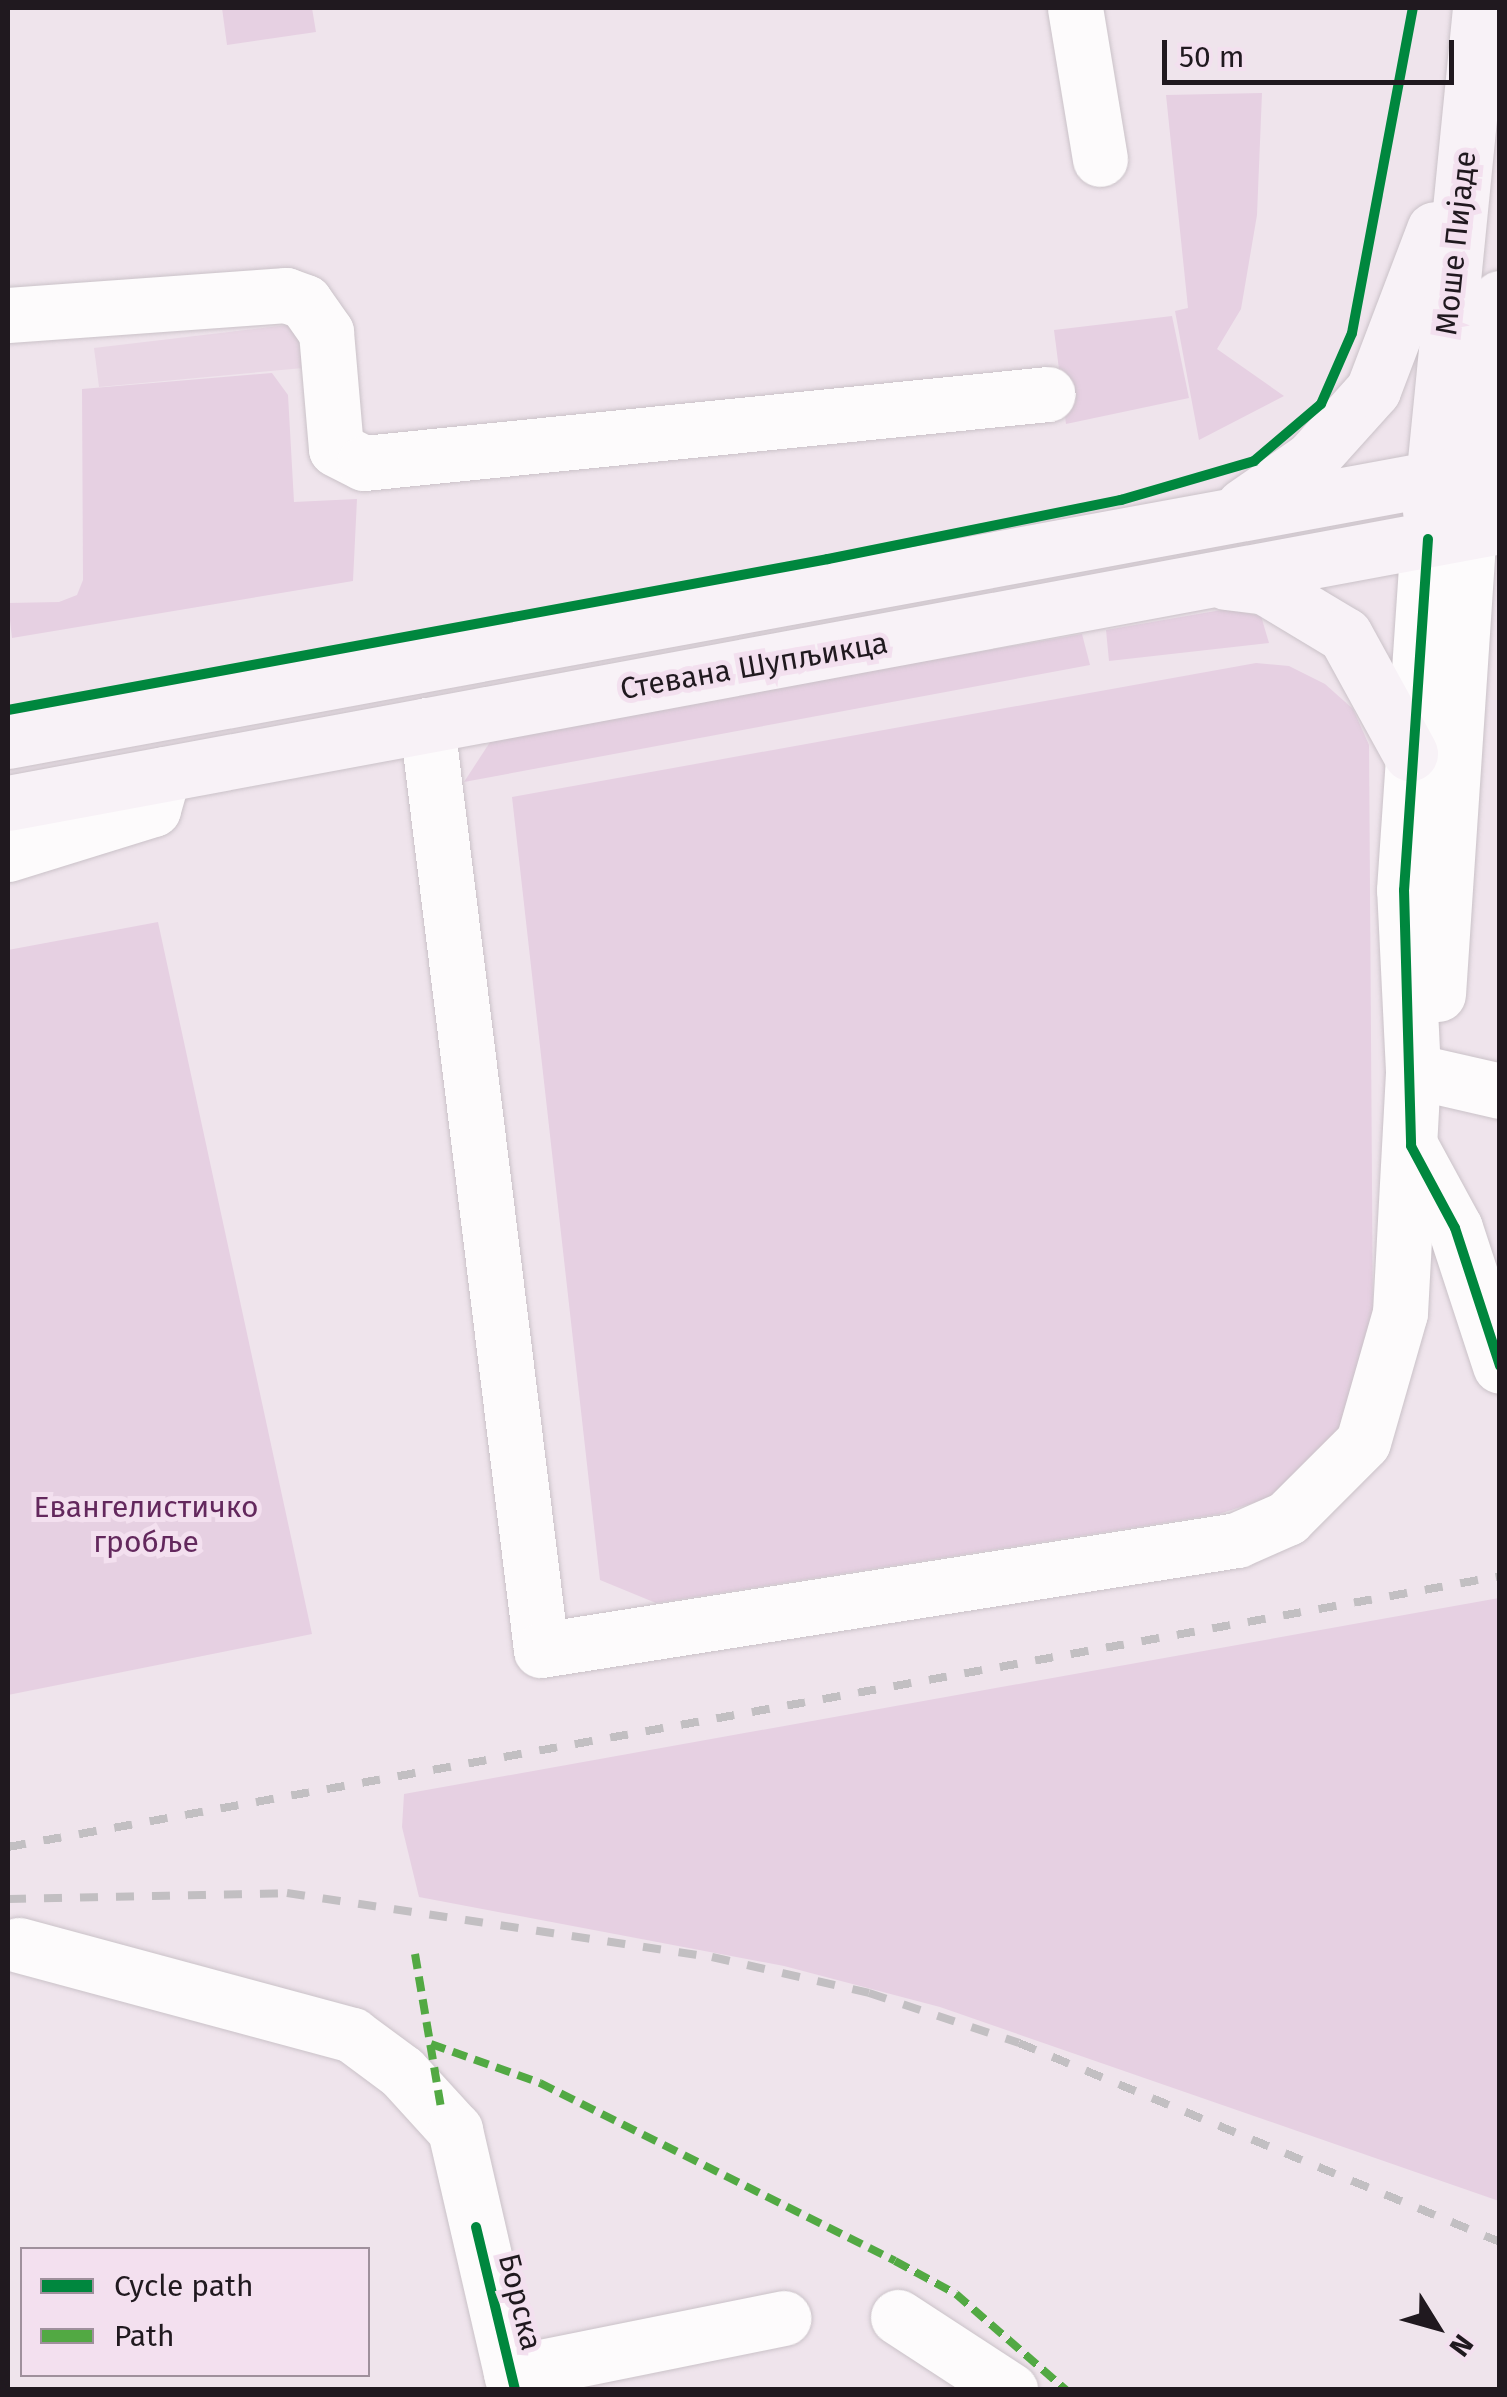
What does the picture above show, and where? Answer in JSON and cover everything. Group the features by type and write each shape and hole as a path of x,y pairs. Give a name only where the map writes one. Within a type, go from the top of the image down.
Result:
{"main road":[{"name":"Моше Пијаде","path":"1469,472 1467,131 1480,8"},
{"path":"1215,523 1311,460 1373,390 1467,131"},
{"name":"Моше Пијаде","path":"1469,472 1500,298"},
{"path":"1465,532 1469,472"},
{"name":"Стевана Шупљикца","path":"8,742 1215,523 1469,472"},
{"name":"Стевана Шупљикца","path":"8,803 1465,532"},
{"path":"1203,578 1265,588 1345,635 1410,753"}],"street":[{"path":"1076,8 1100,159"},
{"path":"8,316 286,295 304,302 326,332 336,449 364,463 1048,394"},
{"path":"1421,1073 1404,890 1410,753 1465,532"},
{"path":"426,724 541,1650 1237,1540 1287,1518 1334,1481 1384,1391 1421,1073 1465,532"},
{"path":"8,854 153,809 163,774"},
{"path":"1421,1073 1500,1091"},
{"path":"1411,1146 1455,1228 1500,1366"},
{"name":"Борска","path":"19,1945 352,2035 402,2072 455,2130 513,2381"},
{"path":"898,2316 1010,2390"},
{"path":"513,2381 784,2318"}],"shaded area":[{"path":"296,324 303,368 99,387 94,348"}],"green space":[{"path":"222,8 312,8 316,32 227,45"},
{"path":"1262,93 1257,215 1241,309 1217,349 1284,396 1199,440 1175,311 1188,308 1166,95"},
{"path":"1172,316 1189,398 1066,424 1054,330"},
{"path":"272,373 288,395 294,502 357,499 353,581 12,638 8,603 59,602 77,595 83,580 82,389"},
{"path":"1227,609 1261,616 1269,643 1109,661 1106,630"},
{"path":"1082,634 1090,665 464,782 494,736"},
{"path":"1256,663 1289,666 1325,684 1353,709 1369,745 1373,1331 1364,1404 1296,1489 1219,1514 656,1603 600,1580 512,797"},
{"name":"Евангелистичко гробље","path":"158,922 312,1634 8,1695 8,950"},
{"path":"1499,1598 1499,2201 940,2007 784,1966 419,1897 402,1827 404,1794"}],"railway":[{"path":"8,1847 1500,1576"},
{"path":"8,1899 287,1893 712,1957 869,1993 1019,2043 1500,2242"}],"marked path":[{"path":"415,1954 442,2113"},
{"path":"431,2044 540,2083 956,2294 1066,2390"}],"cycle path":[{"path":"8,710 828,559 1121,500 1254,461 1321,404 1352,333 1413,8"},
{"path":"1428,539 1404,890 1411,1146 1455,1228 1500,1366"},
{"path":"476,2227 515,2390"}]}
